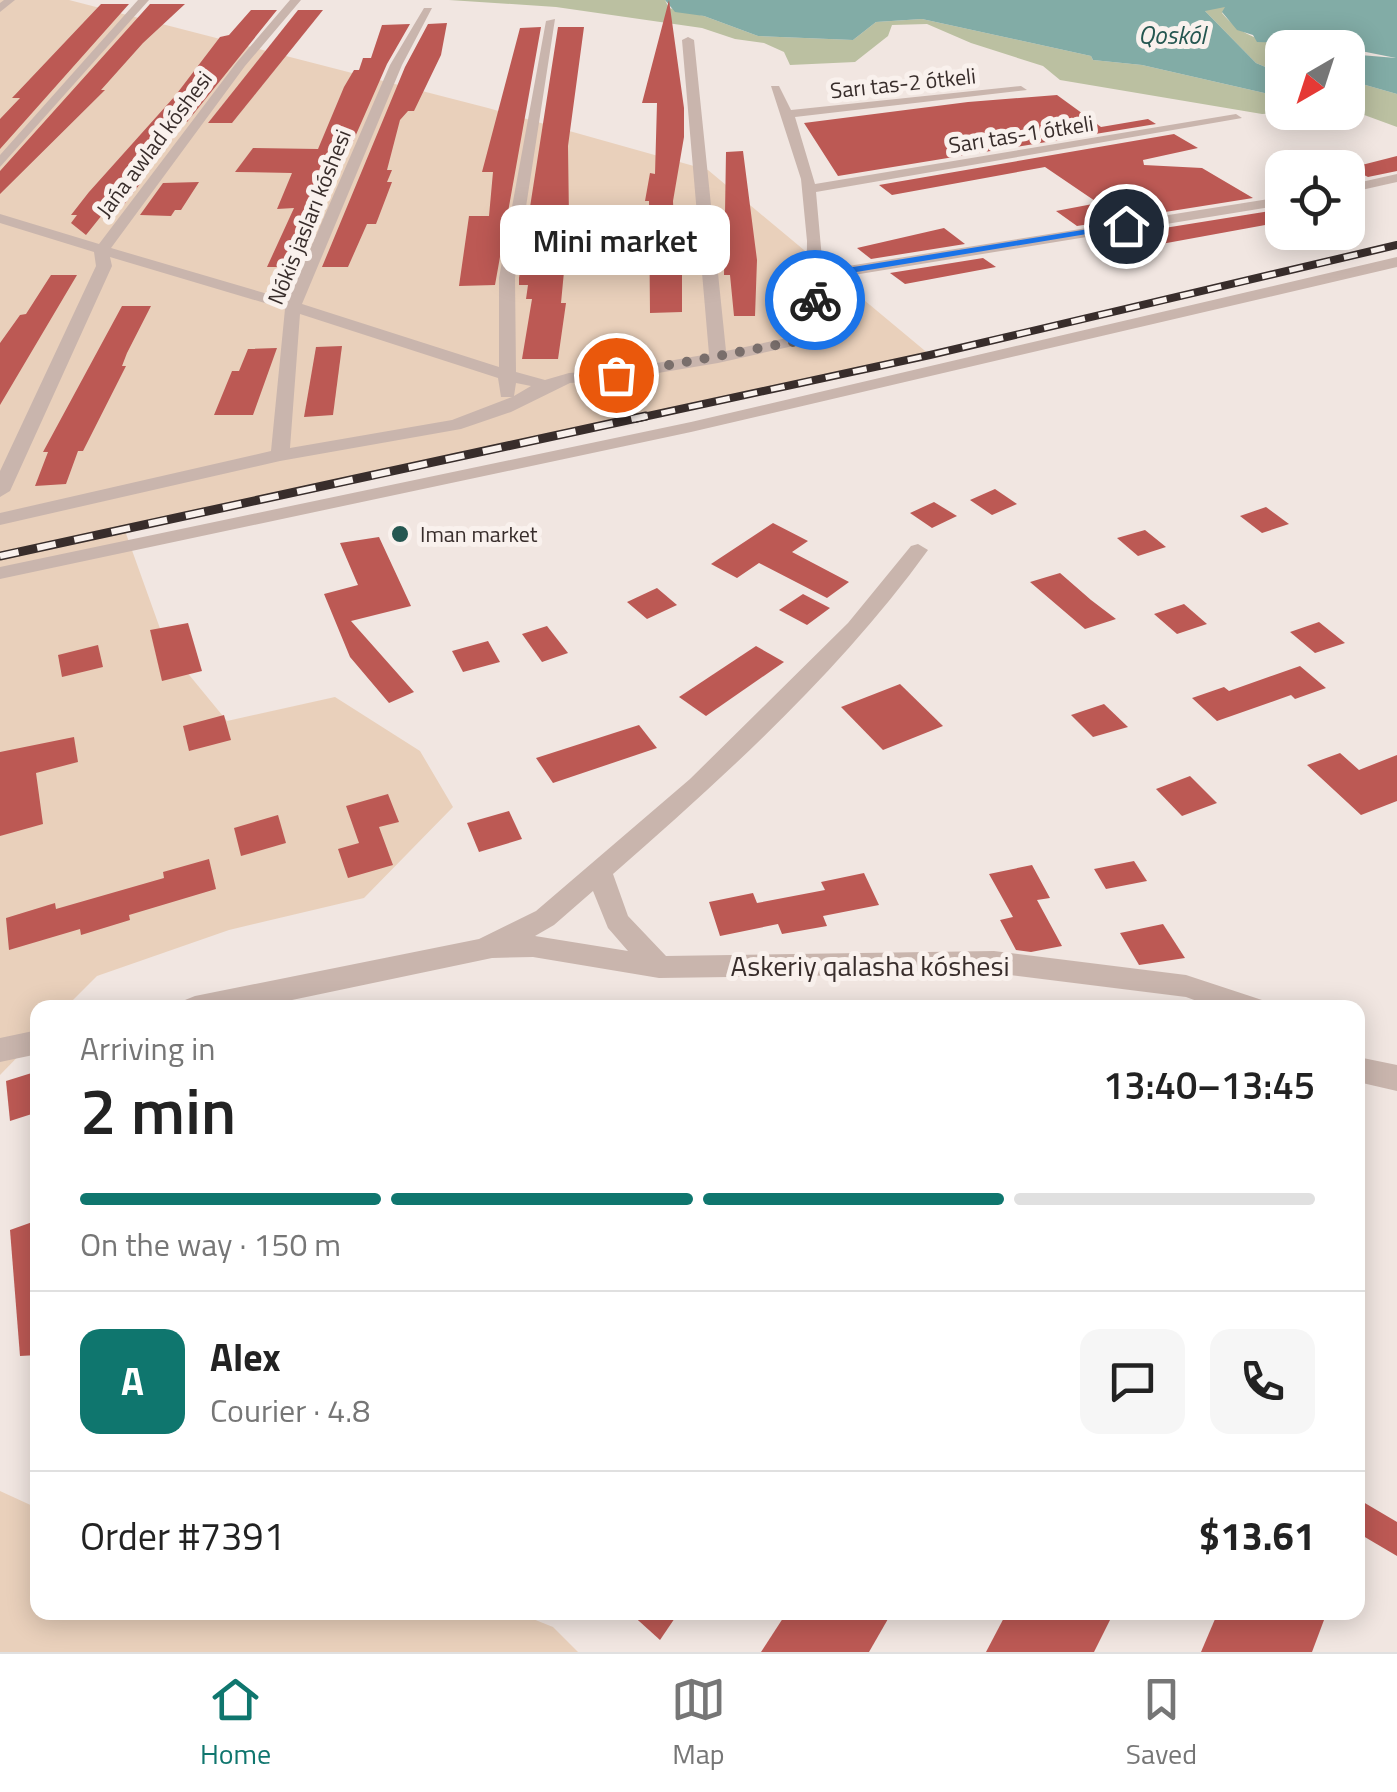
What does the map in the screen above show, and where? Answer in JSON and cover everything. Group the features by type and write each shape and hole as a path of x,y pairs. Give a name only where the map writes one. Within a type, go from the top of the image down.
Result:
{"street":[{"path":"0,9 10,0"},
{"path":"0,163 144,0"},
{"name":"Jańa awlad kóshesi","path":"0,491 104,266 101,251 241,64 296,0"},
{"name":"Nókis jasları kóshesi","path":"280,455 293,306 396,65 428,10"},
{"path":"506,408 507,278 551,21"},
{"path":"688,40 718,358"},
{"path":"0,518 280,455 455,425 506,408 546,385 569,378 616,375 814,338 812,188 789,114 775,90"},
{"name":"Sarı tas-2 ótkeli","path":"789,114 1022,90"},
{"name":"Sarı tas-1 ótkeli","path":"812,188 1236,118"},
{"path":"1365,186 1397,178"},
{"path":"816,276 1265,204"},
{"path":"0,218 546,385"},
{"path":"0,573 691,427 1397,262"},
{"name":"Askeriy qalasha kóshesi","path":"484,949 545,918 699,785 856,628 918,550"},
{"path":"600,874 617,921 659,968"},
{"name":"Askeriy qalasha kóshesi","path":"234,1000 484,949 533,946 659,968 994,962 1186,986 1228,1000"},
{"path":"0,1050 30,1044"},
{"path":"1365,1071 1397,1078"}],"green space":[{"path":"449,0 665,0 669,8 758,36 853,40 876,22 922,19 1091,56 1093,60 1142,65 1265,93 1265,114 1060,80 1043,66 927,24 892,25 888,36 855,62 790,65 784,52 764,43 702,28 556,7"},
{"path":"1226,7 1222,13 1236,26 1265,40 1265,67 1256,63 1204,10"},
{"path":"1365,85 1397,94 1397,127 1365,115"}],"sand":[{"path":"0,0 69,0 488,108 708,170 930,355 124,528 167,648 227,721 335,697 420,751 453,807 364,898 229,930 97,976 73,1000 30,1000 30,1044 0,1075"},
{"path":"0,1491 30,1505 30,1620 536,1620 553,1627 578,1652 0,1652"}],"water":[{"name":"Qoskól","path":"665,0 1397,0 1397,94 1365,85 1365,55 1396,58 1365,52 1365,30 1265,30 1265,42 1257,42 1253,35 1237,30 1222,12 1225,7 1205,11 1256,63 1265,67 1265,93 1142,65 1093,60 1091,56 922,19 876,22 853,40 758,36 704,16 675,12"}],"building":[{"path":"669,0 684,108 684,137 673,201 675,252 682,252 682,312 650,313 649,201 645,201 650,173 655,174 657,103 642,103"},
{"path":"101,4 129,4 0,149 0,119 20,98 12,98"},
{"path":"150,4 185,4 0,194 0,171"},
{"path":"251,10 277,10 187,122 179,122 128,184 140,184 116,215 102,215 86,235 71,223 77,215 71,215 175,96 220,37 229,35"},
{"path":"298,10 323,10 232,123 208,123"},
{"path":"447,23 441,55 414,111 408,111 400,120 387,170 392,170 387,182 392,182 376,224 367,224 348,267 322,267 405,67 428,24"},
{"path":"410,24 387,64 298,267 267,267 294,208 277,209 292,173 235,172 253,148 318,149 344,87 354,70 359,70 363,58 371,58 382,25"},
{"path":"541,27 495,285 459,286 469,216 489,216 493,172 482,172 520,28"},
{"path":"558,27 584,27 568,146 569,219 561,303 566,303 558,359 522,359 532,299 526,299 528,285 519,285 519,278"},
{"path":"1057,95 1101,127 1148,119 1156,124 838,176 804,123 968,102"},
{"path":"1174,134 1198,148 1143,160 1144,165 1202,168 1253,198 1077,226 1056,211 1098,203 1045,167 892,195 879,185"},
{"path":"743,151 757,260 755,316 734,316 730,275 724,275 726,152"},
{"path":"1397,156 1397,171 1368,177 1365,164"},
{"path":"199,182 181,210 175,210 171,216 140,215 163,183"},
{"path":"1265,212 1265,225 1123,251 1110,249 1096,239"},
{"path":"944,228 965,244 871,259 857,248"},
{"path":"983,258 996,267 905,284 890,273"},
{"path":"51,275 77,275 0,405 0,343 20,315 26,314"},
{"path":"122,306 151,306 127,353 122,366 126,366 83,451 78,451 66,484 35,486 48,452 43,452"},
{"path":"342,346 333,415 304,417 316,347"},
{"path":"277,348 253,415 214,415 232,371 239,371 248,349"},
{"path":"995,489 1017,504 992,515 970,500"},
{"path":"934,502 957,516 932,528 910,513"},
{"path":"1266,507 1289,524 1262,533 1240,516"},
{"path":"773,523 808,541 792,552 849,582 827,598 759,563 737,578 711,564"},
{"path":"1145,530 1166,547 1138,556 1117,538"},
{"path":"379,537 411,606 351,621 414,692 389,703 350,657 324,594 358,585 340,543"},
{"path":"1060,573 1116,619 1085,629 1030,582"},
{"path":"657,588 677,605 647,619 627,602"},
{"path":"803,594 830,608 807,625 779,610"},
{"path":"1184,604 1207,624 1177,634 1154,614"},
{"path":"1319,622 1345,643 1315,653 1290,632"},
{"path":"188,623 202,671 162,681 150,630"},
{"path":"547,626 568,653 542,662 522,634"},
{"path":"488,641 500,662 463,672 452,651"},
{"path":"98,645 103,667 62,677 58,655"},
{"path":"756,646 784,662 706,716 679,697"},
{"path":"1300,666 1326,688 1295,699 1291,695 1217,721 1192,698 1224,687 1229,691"},
{"path":"900,684 943,726 883,750 841,707"},
{"path":"1104,704 1128,727 1093,737 1071,715"},
{"path":"224,715 231,740 189,751 183,726"},
{"path":"639,725 657,748 553,783 536,758"},
{"path":"74,737 78,762 36,773 43,824 0,836 0,752"},
{"path":"1340,753 1359,770 1397,755 1397,801 1361,815 1307,765"},
{"path":"1190,776 1217,803 1182,816 1156,789"},
{"path":"388,794 399,822 379,827 393,865 348,878 338,849 359,843 346,806"},
{"path":"509,811 522,839 479,852 467,823"},
{"path":"278,815 286,843 241,856 234,828"},
{"path":"209,859 216,889 129,915 130,920 81,935 80,929 9,950 6,918 55,903 56,909 164,878 163,872"},
{"path":"1134,861 1147,881 1106,889 1094,869"},
{"path":"1032,865 1050,898 1037,900 1062,946 1031,952 1016,950 1000,920 1013,917 989,874"},
{"path":"864,873 879,905 823,916 827,926 782,934 778,924 720,936 709,902 753,893 757,903 825,890 821,882"},
{"path":"1163,924 1185,958 1139,965 1120,933"},
{"path":"30,1074 30,1115 10,1121 6,1081"},
{"path":"30,1223 30,1355 20,1356 10,1230"},
{"path":"1365,1503 1397,1522 1397,1556 1365,1537"},
{"path":"638,1620 674,1620 660,1640"},
{"path":"782,1620 887,1620 869,1652 761,1652"},
{"path":"1003,1620 1110,1620 1094,1652 986,1652"},
{"path":"1215,1620 1324,1620 1312,1652 1201,1652"}],"railway":[{"path":"634,419 930,355 1397,245"},
{"path":"0,556 646,416"}],"way so far":[{"path":"616,375 814,338 815,300"}],"place":[{"name":"Mini market","path":"616,375"},
{"name":"Iman market","path":"400,534"}],"route":[{"path":"815,300 816,276 1126,226"}]}
